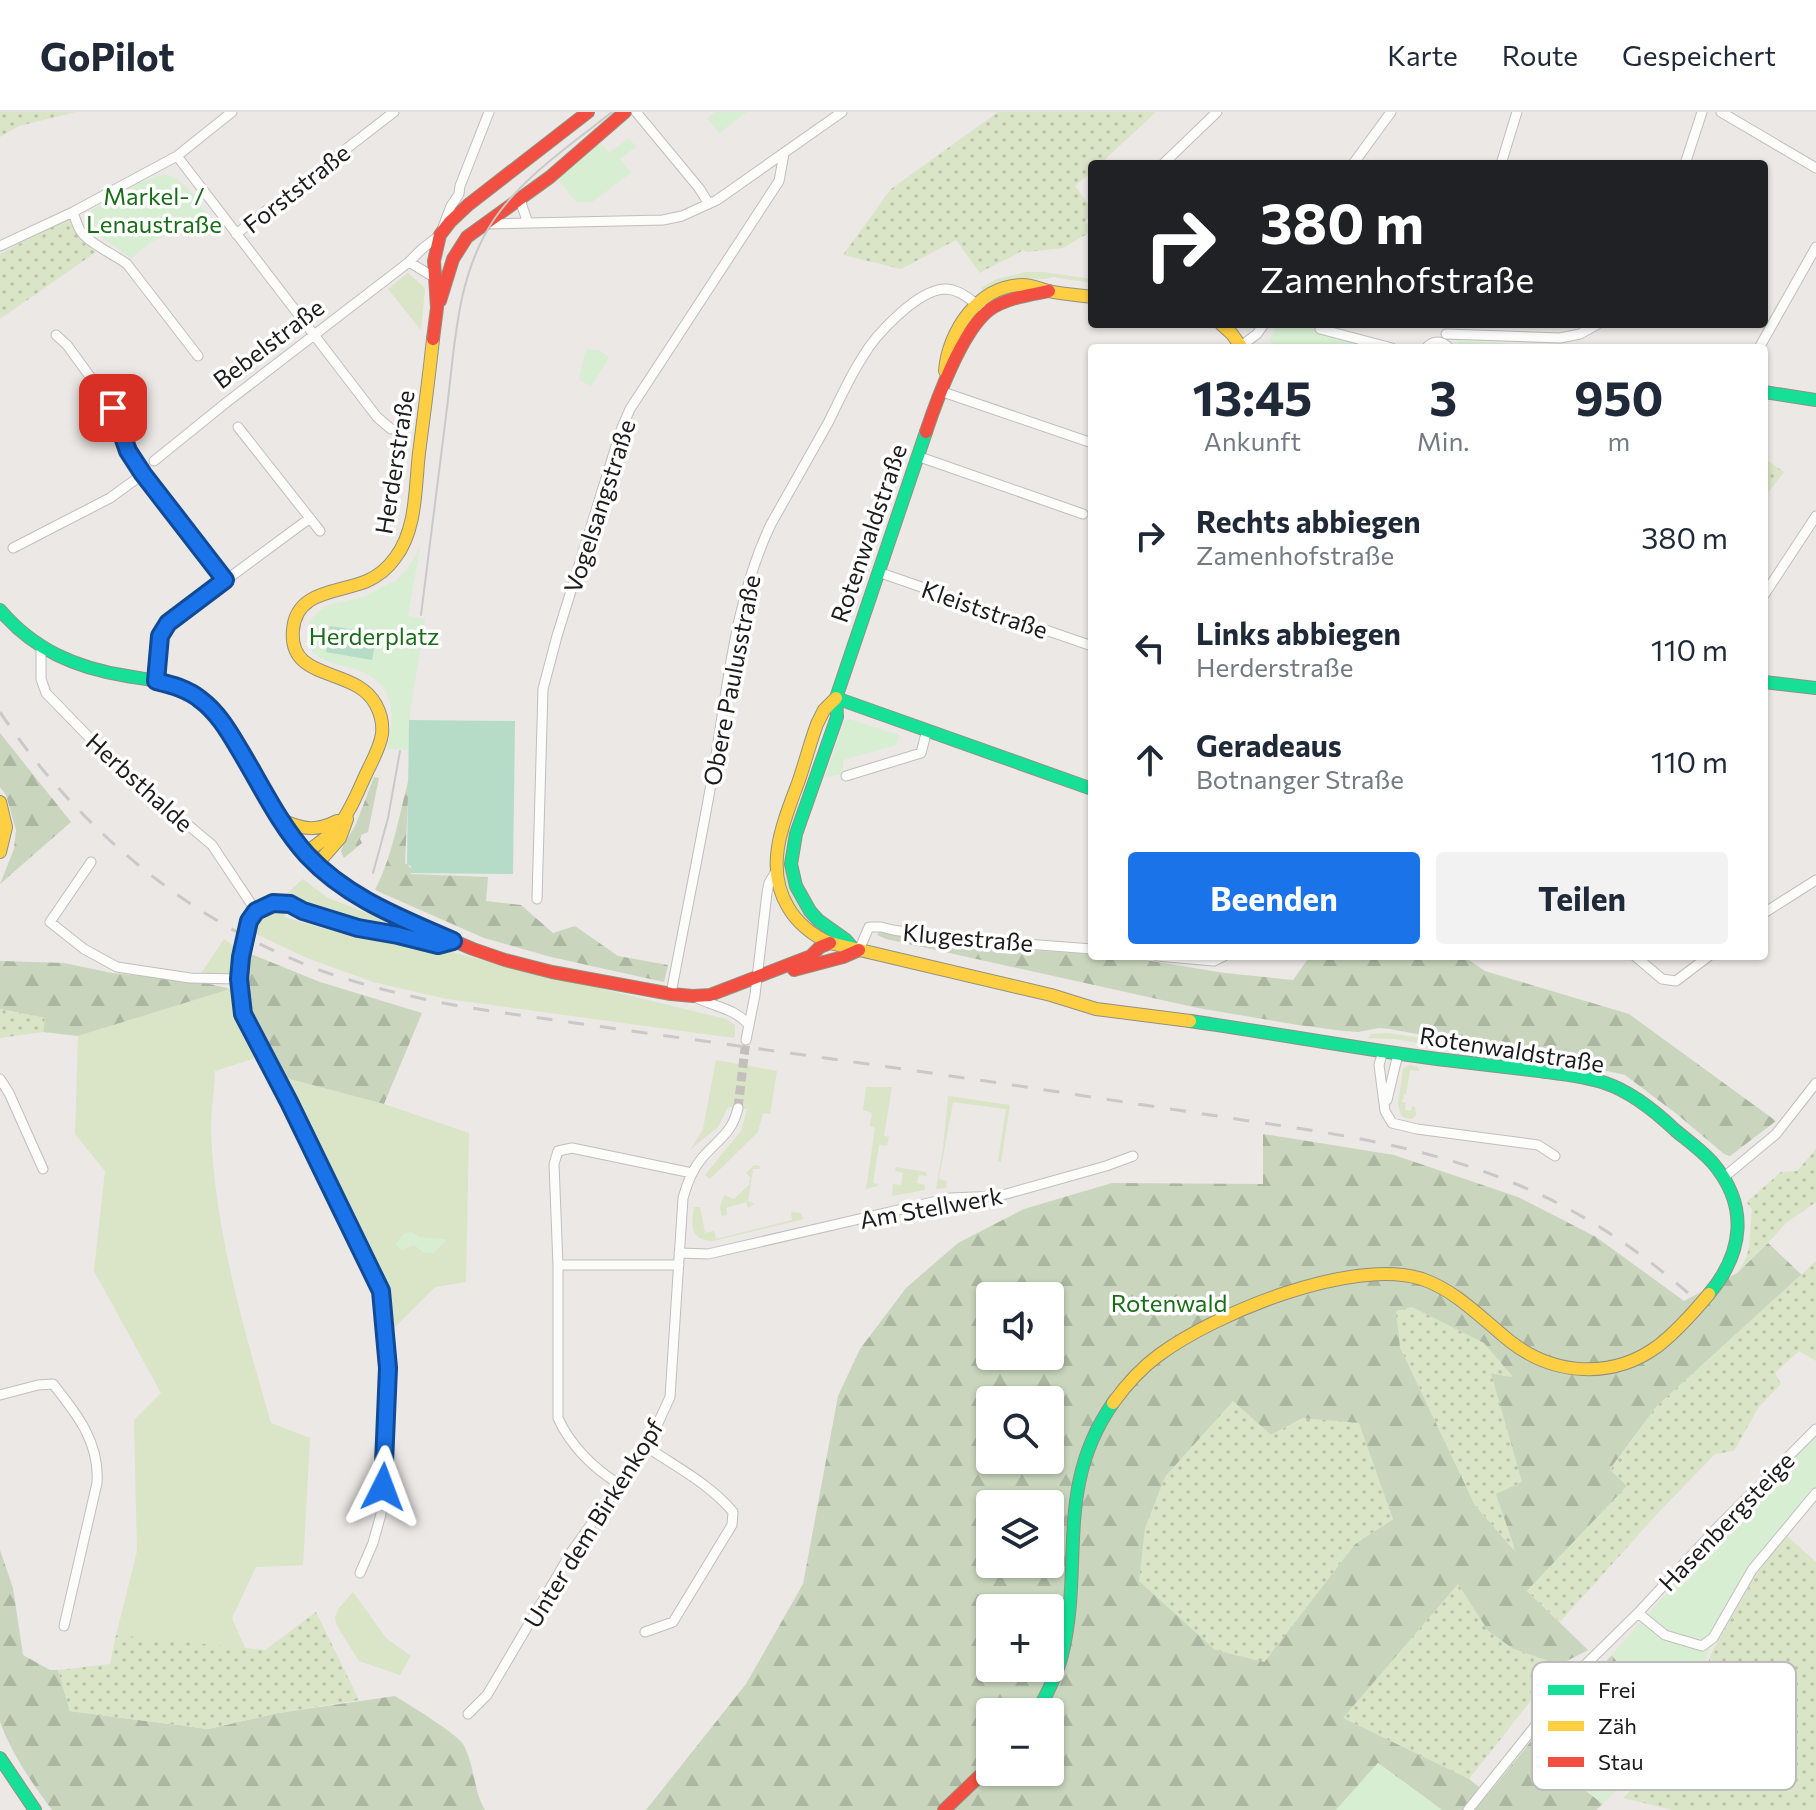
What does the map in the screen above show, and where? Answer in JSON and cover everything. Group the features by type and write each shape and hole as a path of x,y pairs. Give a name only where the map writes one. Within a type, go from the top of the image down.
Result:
{"main road":[{"name":"Bebelstraße","path":"440,235 477,198 588,112"},
{"path":"440,279 460,245 550,177 625,112"},
{"path":"440,235 434,261 440,279"},
{"name":"Herderstraße","path":"305,853 339,827 347,815 379,744 382,729 381,717 372,697 363,689 350,681 318,671 301,658 292,637 293,627 299,609 314,596 367,581 385,569 407,538 440,279"},
{"path":"976,304 991,294 1028,285 1088,296"},
{"path":"988,311 1008,300 1049,291"},
{"name":"Rotenwaldstraße","path":"942,387 954,337 962,319 976,304"},
{"name":"Rotenwaldstraße","path":"855,948 818,920 802,899 791,864 796,834 837,717 836,698 942,387 970,332 988,311"},
{"path":"1224,328 1238,344"},
{"path":"1768,393 1816,400"},
{"path":"0,610 19,632 41,648 70,662 156,681 200,698 228,730 282,820 305,853 317,864 341,885 375,906 483,953 513,962 671,994 710,995 811,956 823,943 818,920"},
{"path":"1768,682 1816,688"},
{"path":"836,698 1088,788"},
{"name":"Rotenwaldstraße","path":"836,698 822,712 791,801 779,841 776,871 790,911 823,943 1057,996 1103,1010 1398,1054 1558,1073 1605,1083 1632,1096 1661,1117 1707,1158 1723,1178 1738,1218 1738,1240 1731,1265 1716,1286 1681,1326 1654,1349 1632,1361 1609,1368 1570,1368 1544,1362 1518,1349 1440,1287 1404,1275 1366,1275 1276,1297 1213,1322 1161,1353 1117,1396 1087,1449 1074,1503 1067,1630 1057,1671 1044,1698"},
{"path":"791,801 799,797 807,805"},
{"path":"0,802 7,831 0,852"},
{"path":"282,820 294,827 316,831 347,815"},
{"name":"Herderstraße","path":"317,864 340,840 346,829 347,815"},
{"path":"783,969 802,969 843,957 855,948"},
{"path":"0,1758 35,1810"},
{"path":"944,1810 976,1779"}],"street":[{"path":"0,246 73,212 177,156 232,112"},
{"name":"Forststraße","path":"236,234 394,112"},
{"path":"440,235 459,194 489,112"},
{"path":"636,112 709,204"},
{"path":"484,224 663,220 682,216 709,204 842,112"},
{"path":"1167,160 1217,112"},
{"path":"1356,160 1391,112"},
{"path":"1502,160 1517,112"},
{"path":"1686,160 1702,112"},
{"path":"1721,112 1816,168"},
{"name":"Vogelsangstraße","path":"537,899 543,689 621,430 630,409 779,181 784,154"},
{"path":"177,156 377,417 391,429"},
{"path":"459,194 474,193 477,198"},
{"path":"521,198 528,223"},
{"path":"73,212 86,239 127,264 198,356"},
{"name":"Bebelstraße","path":"154,461 440,235"},
{"path":"1761,344 1816,247"},
{"path":"409,262 440,279"},
{"name":"Obere Paulusstraße","path":"671,994 743,602 757,553 862,356 882,332 914,303 941,289 955,290 988,311"},
{"path":"1245,344 1261,328"},
{"path":"1447,337 1560,338 1591,328"},
{"path":"1320,329 1377,344"},
{"path":"56,335 67,345 113,408 128,451 143,474 225,580"},
{"path":"942,387 1088,442"},
{"path":"238,427 320,531"},
{"path":"917,456 1083,514"},
{"path":"13,548 110,498 143,474"},
{"path":"1768,589 1816,516"},
{"path":"156,681 160,636 168,623 310,518"},
{"name":"Kleiststraße","path":"878,572 1088,645"},
{"name":"Herbsthalde","path":"41,648 41,679 46,693 113,762 212,845 256,911"},
{"path":"846,776 921,753 927,730"},
{"path":"91,862 50,922 84,949 117,967 190,978 239,979"},
{"name":"Rotenwaldstraße","path":"757,978 767,893 776,871"},
{"path":"1768,910 1816,880"},
{"path":"360,1573 381,1514 388,1368 381,1291 243,1014 239,979 241,957 249,921 256,911 273,903 282,903 358,928 438,945 453,941"},
{"name":"Klugestraße","path":"855,948 869,927 881,927 948,938 1088,949"},
{"path":"1640,960 1662,979 1676,981 1704,960"},
{"path":"746,1040 757,978"},
{"path":"693,996 729,1009 748,1024"},
{"path":"1383,1051 1379,1065 1386,1103"},
{"path":"1398,1054 1385,1111 1392,1123 1538,1145 1555,1156"},
{"path":"0,1079 43,1169"},
{"path":"1723,1178 1776,1134 1816,1083"},
{"path":"0,1100 9,1093"},
{"name":"Unter dem Birkenkopf","path":"468,1714 487,1695 572,1551 647,1447 670,1397 683,1198 692,1173 734,1124 738,1108"},
{"path":"619,1484 592,1464 558,1418 558,1265 554,1164 558,1151 572,1148 692,1173"},
{"path":"37,1154 48,1149"},
{"name":"Am Stellwerk","path":"679,1253 708,1254 950,1198 999,1196 1133,1156"},
{"path":"558,1265 679,1265"},
{"path":"0,1395 53,1384 91,1440 96,1455 97,1483 64,1626"},
{"name":"Hasenbergsteige","path":"1588,1662 1816,1429"},
{"path":"645,1632 673,1622 732,1525 733,1512 707,1487 647,1447"},
{"name":"Hasenbergsteige","path":"1638,1613 1665,1635 1702,1646 1713,1638 1752,1570 1816,1493"},
{"name":"Hasenbergsteige","path":"1468,1810 1532,1730"}],"green space":[{"path":"0,112 76,112 19,126 0,137"},
{"path":"715,112 747,112 719,133 707,118"},
{"path":"998,112 1156,112 1104,160 1088,160 1088,175 1075,186 1088,204 1088,218 1085,221 1088,233 1063,248 1023,250 980,273 956,240 901,269 843,255 891,189"},
{"path":"629,138 636,147 620,159 631,173 592,202 576,202 558,179 601,143 609,153"},
{"name":"Markel- / Lenaustraße","path":"164,174 184,185 208,216 151,242 131,258 86,226 92,210 141,182"},
{"path":"68,218 80,240 96,252 0,319 0,254"},
{"path":"1026,272 1043,272 1088,278 1088,282 1053,277 1021,278 998,283 983,291 981,288 997,279"},
{"path":"408,273 425,288 421,330 388,289"},
{"path":"1275,328 1317,328 1317,332 1360,344 1271,344"},
{"path":"1456,340 1516,344 1458,344"},
{"path":"586,349 600,351 609,357 591,387 579,379"},
{"path":"1768,461 1784,472 1768,493"},
{"name":"Herderplatz","path":"420,547 408,616 425,619 409,720 409,750 387,749 392,716 383,687 365,673 316,654 308,642 308,628 315,614 326,606 363,597 394,583 408,568"},
{"path":"330,626 377,633 372,660 326,652"},
{"path":"849,719 899,735 896,745 843,760 843,774 825,777 844,722"},
{"path":"409,720 515,721 513,874 411,873 411,866 407,865"},
{"path":"0,733 71,822 0,884 14,849 16,830 6,795 0,787"},
{"path":"374,777 379,778 368,832 361,835 362,843 344,858 342,848 356,824"},
{"path":"409,778 405,863 411,868 411,874 488,877 486,901 521,905 553,933 575,926 618,956 668,965 664,982 551,957 484,938 375,890 391,849"},
{"path":"797,802 799,805 786,856 811,920 808,921 790,895 783,864 786,832"},
{"path":"303,879 328,898 412,930 341,918 286,894"},
{"path":"287,909 284,917 335,932 376,938 385,936 726,1019 735,1025 735,1035 734,1038 447,999 373,982 307,958 250,931 264,913"},
{"path":"879,932 980,947 1088,954 1088,960 1145,960 1293,980 1307,960 1469,960 1485,971 1629,1014 1776,1121 1730,1156 1625,1075 1390,1029 1344,1031 1198,1008 877,935"},
{"path":"224,939 239,950 230,975 200,975"},
{"path":"246,952 320,982 422,1013 384,1104 282,1077 253,1019 244,979"},
{"path":"0,961 64,963 112,973 202,982 230,989 78,1036 43,1032 45,1018 0,1009"},
{"path":"230,989 255,1058 215,1071 211,1133 218,1207 241,1316 271,1423 310,1438 303,1565 256,1567 232,1618 245,1648 116,1635 137,1551 134,1420 161,1393 94,1271 105,1171 75,1134 78,1036"},
{"path":"0,1009 45,1018 43,1032 0,1038"},
{"path":"1388,1033 1435,1040 1462,1048 1368,1038 1371,1034"},
{"path":"716,1060 777,1071 770,1114 763,1113 758,1132 710,1179 705,1175 741,1131 747,1109 728,1107 718,1127 691,1149 703,1129"},
{"path":"1410,1065 1418,1067 1419,1071 1410,1070 1406,1094 1400,1101 1406,1103 1405,1110 1411,1111 1412,1106 1415,1107 1416,1115 1412,1119 1401,1115 1398,1104 1403,1069"},
{"path":"282,1077 384,1104 469,1133 466,1282 435,1287 394,1328 388,1291"},
{"path":"866,1087 892,1087 884,1136 889,1137 887,1146 879,1145 873,1183 880,1185 866,1189 875,1128 870,1126 872,1113 863,1110"},
{"path":"948,1096 1010,1105 1001,1162 998,1161 1006,1109 953,1102 939,1179 947,1181 946,1188 936,1189 943,1148"},
{"name":"Rotenwald","path":"1263,1134 1394,1155 1518,1197 1596,1237 1684,1301 1737,1273 1768,1243 1802,1275 1657,1406 1610,1469 1627,1486 1527,1591 1588,1650 1565,1662 1550,1662 1513,1649 1488,1631 1458,1585 1469,1779 1488,1794 1532,1740 1532,1790 1585,1790 1603,1804 1596,1810 1442,1810 1378,1763 1336,1810 646,1810 746,1684 803,1584 838,1396 860,1349 906,1288 958,1243 1024,1209 1112,1183 1263,1184","holes":["1400,1347 1511,1377 1491,1373 1495,1494 1514,1550 1475,1505","1233,1402 1271,1435 1303,1418 1393,1519 1355,1544 1264,1662 1165,1477"]},
{"path":"1816,1149 1816,1202 1786,1223 1737,1273 1749,1248 1752,1209 1747,1203 1781,1172 1797,1171"},
{"path":"754,1165 760,1166 760,1169 753,1169 748,1201 754,1204 748,1208 746,1202 726,1208 727,1215 722,1216 720,1207 724,1195 734,1199 750,1184 751,1178 746,1173"},
{"path":"896,1167 926,1172 927,1176 919,1175 917,1183 925,1185 925,1190 892,1196 893,1184 901,1185 903,1173 895,1171"},
{"path":"694,1207 700,1207 705,1233 714,1231 716,1239 792,1220 791,1212 800,1213 804,1219 713,1241 696,1235 692,1220"},
{"path":"412,1232 420,1237 445,1239 445,1242 433,1253 423,1252 414,1245 402,1250 395,1244 405,1233"},
{"path":"1816,1261 1816,1361 1799,1351 1775,1373 1781,1384 1758,1408 1734,1451 1715,1454 1560,1622 1527,1591 1627,1486 1610,1470 1657,1406"},
{"path":"1412,1307 1484,1343 1513,1377 1491,1373 1522,1482 1496,1494 1516,1552 1475,1505 1400,1347 1396,1311"},
{"path":"1233,1401 1271,1435 1303,1418 1359,1423 1393,1519 1355,1544 1264,1662 1215,1650 1139,1581 1145,1528 1165,1477"},
{"path":"1816,1433 1816,1491 1751,1569 1713,1637 1705,1662 1618,1662 1612,1654"},
{"path":"1786,1535 1816,1562 1816,1810 1673,1810 1623,1798 1631,1790 1796,1790 1796,1662 1708,1662 1757,1573"},
{"path":"0,1550 13,1588 23,1655 50,1670 58,1670 70,1711 208,1729 278,1713 395,1696 463,1744 485,1810 52,1810 23,1768 0,1722"},
{"path":"1458,1584 1489,1632 1513,1649 1550,1662 1532,1662 1532,1699 1469,1779 1343,1718"},
{"path":"353,1592 386,1638 411,1656 400,1675 359,1661 337,1626 335,1618 338,1609"},
{"path":"316,1612 359,1700 278,1713 208,1729 70,1711 58,1670 110,1664 116,1635 265,1650"},
{"name":"Rotenwald","path":"1612,1655 1617,1662 1605,1662"},
{"path":"1378,1763 1442,1810 1336,1810"},
{"path":"1586,1790 1617,1790 1603,1803"}],"tunnel":[{"path":"738,1108 746,1040"}],"tram line":[{"path":"421,615 455,339 464,288 472,264 482,240 507,202 550,161 612,112"},
{"path":"373,873 388,818 400,751"}],"railway":[{"path":"0,712 65,795 141,867 227,926 273,951 322,971 392,992 464,1007 1283,1126 1418,1152 1484,1171 1563,1206 1628,1246 1688,1293"}],"traffic: fast":[{"path":"1768,393 1816,400"},
{"path":"852,947 810,911 796,886 791,864 796,834 837,717 836,698 926,432"},
{"path":"0,610 27,636 57,655 108,673 172,685 208,705 241,749 276,812 308,853 344,886 416,925"},
{"path":"1768,682 1816,688"},
{"path":"836,698 1088,788"},
{"path":"1190,1021 1406,1055 1572,1076 1625,1091 1708,1158 1724,1178 1732,1195 1738,1228 1735,1245 1721,1278 1709,1294"},
{"path":"1044,1698 1062,1655 1068,1622 1074,1527 1083,1465 1095,1434 1113,1403"},
{"path":"0,1758 35,1810"}],"traffic: slow":[{"path":"945,371 947,356 959,326 980,302 993,293 1023,285 1088,296"},
{"path":"1225,328 1239,344"},
{"path":"305,853 329,835 349,810 378,749 382,727 378,708 366,693 354,684 312,667 301,659 294,647 296,617 310,600 375,577 402,547 414,508 433,339"},
{"path":"836,698 824,710 817,724 778,845 777,876 781,892 796,919 830,943 1051,995 1096,1009 1190,1021"},
{"path":"0,802 6,827 0,852"},
{"path":"317,864 340,838 347,819"},
{"path":"284,821 310,828 337,821"},
{"path":"1113,1403 1146,1365 1184,1339 1249,1307 1323,1282 1393,1274 1422,1279 1458,1298 1528,1353 1546,1362 1584,1369 1603,1368 1641,1357 1672,1334 1709,1294"}],"traffic: jam":[{"path":"433,339 437,308 434,261 440,235 468,205 588,112"},
{"path":"440,301 453,259 467,237 550,177 625,112"},
{"path":"926,432 960,349 979,320 1003,303 1049,291"},
{"path":"416,925 505,960 552,972 693,996 710,995 811,956 830,943"},
{"path":"794,970 859,950"},
{"path":"944,1810 976,1779"}],"route":[{"path":"113,408 128,451 225,580 168,623 160,636 156,681 200,698 213,711 298,843 327,874 375,906 453,941 438,945 358,928 290,904 273,903 256,911 249,921 241,957 239,979 243,1014 381,1291 388,1368 383,1487"}]}
